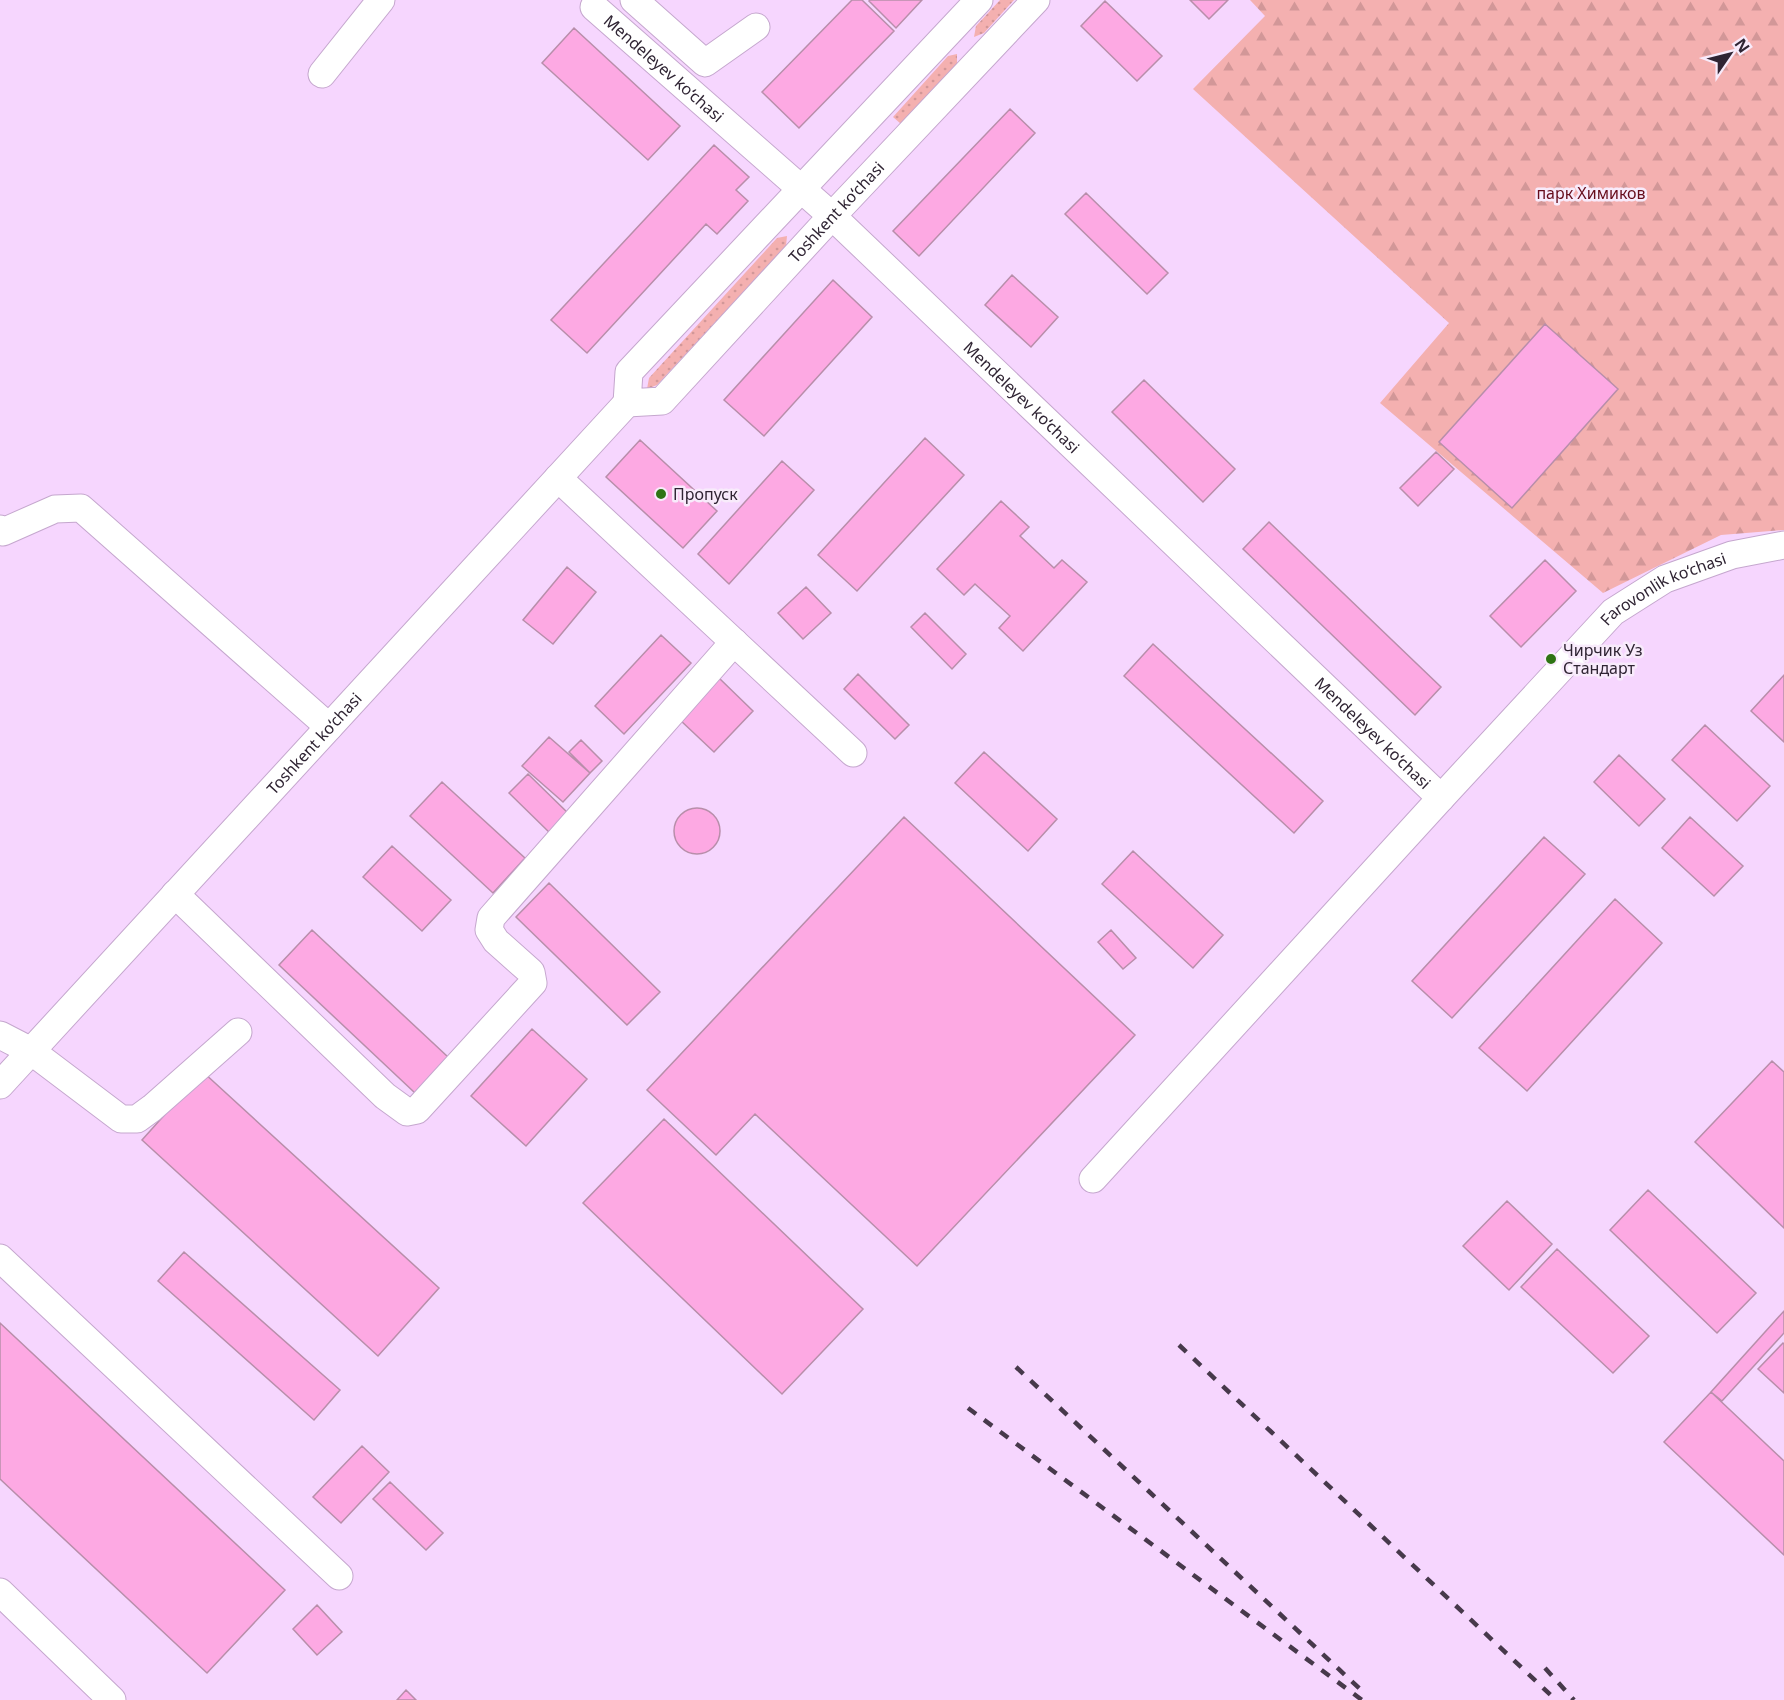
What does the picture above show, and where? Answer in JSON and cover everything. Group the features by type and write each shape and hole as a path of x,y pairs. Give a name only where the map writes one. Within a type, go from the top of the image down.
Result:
{"street":[{"path":"322,74 381,0"},
{"path":"634,0 705,63 756,27"},
{"path":"627,403 629,372 979,0"},
{"name":"Toshkent ko‘chasi","path":"0,1085 627,403 662,400 1036,0"},
{"name":"Mendeleyev ko‘chasi","path":"594,7 832,216 1441,798"},
{"path":"558,478 854,753"},
{"path":"0,529 3,532 55,509 81,508 329,727"},
{"name":"Farovonlik ko‘chasi","path":"1093,1179 1613,612 1665,579 1732,555 1784,545"},
{"path":"175,894 385,1096 407,1112 417,1110 533,983 531,972 496,941 489,930 491,918 734,642"},
{"path":"0,1035 31,1051 121,1119 137,1119 238,1032"},
{"path":"0,1258 339,1576"},
{"path":"0,1592 112,1700"}],"green space":[{"path":"1000,0 1014,0 984,33 974,37 976,26"},
{"name":"парк Химиков","path":"1250,0 1784,0 1784,530 1721,535 1603,593 1380,403 1449,323 1193,89 1265,16"},
{"path":"957,54 957,64 901,124 893,117 948,56"},
{"path":"787,236 786,246 657,385 647,389 649,378 777,238"}],"building":[{"path":"852,0 862,0 894,31 799,128 762,92"},
{"path":"870,0 922,0 896,28"},
{"path":"1190,0 1228,0 1209,19"},
{"path":"1105,1 1162,56 1137,81 1081,26"},
{"path":"574,28 680,126 648,160 542,63"},
{"path":"1010,109 1035,133 919,256 893,231"},
{"path":"714,145 749,177 736,190 748,201 717,234 706,224 587,353 551,320"},
{"path":"1086,193 1168,273 1147,294 1065,214"},
{"path":"1012,275 1058,317 1031,347 985,305"},
{"path":"833,280 872,317 764,436 724,400"},
{"path":"1545,324 1618,389 1512,508 1439,442"},
{"path":"1144,380 1235,469 1203,502 1112,412"},
{"path":"925,438 964,475 857,591 818,555"},
{"name":"Пропуск","path":"640,440 717,511 683,548 606,477"},
{"path":"1436,452 1454,469 1418,506 1400,488"},
{"path":"782,461 814,490 729,584 698,554"},
{"path":"1001,501 1029,527 1020,536 1054,568 1062,560 1087,582 1023,651 999,628 1010,616 975,584 964,595 937,569"},
{"path":"1269,522 1441,687 1415,715 1243,549"},
{"path":"1545,560 1576,591 1521,647 1490,616"},
{"path":"567,567 596,592 553,644 523,620"},
{"path":"806,587 831,613 803,639 778,613"},
{"path":"925,613 966,654 952,669 911,627"},
{"path":"661,635 691,663 624,734 595,706"},
{"path":"1153,644 1323,801 1294,833 1124,676"},
{"path":"858,674 909,725 895,739 844,689"},
{"path":"1784,675 1784,742 1751,711"},
{"path":"719,678 753,711 714,752 679,719"},
{"path":"1705,725 1770,786 1737,821 1672,760"},
{"path":"549,737 590,773 563,802 522,766"},
{"path":"581,740 602,761 590,773 569,752"},
{"path":"984,752 1057,819 1028,851 955,783"},
{"path":"1619,755 1665,799 1639,826 1594,782"},
{"path":"528,774 572,817 553,836 509,793"},
{"path":"442,782 525,858 493,893 410,816"},
{"path":"697,808 713,815 720,831 713,847 697,854 681,847 674,831 681,815"},
{"path":"904,817 1135,1035 917,1266 755,1114 716,1155 647,1090"},
{"path":"1690,817 1743,866 1714,896 1662,848"},
{"path":"1544,837 1585,874 1452,1018 1412,981"},
{"path":"392,846 451,900 422,931 363,877"},
{"path":"1133,851 1223,935 1193,968 1102,884"},
{"path":"549,883 660,992 627,1025 516,917"},
{"path":"1615,899 1662,943 1527,1091 1479,1048"},
{"path":"312,930 448,1057 415,1093 279,965"},
{"path":"1111,930 1136,958 1123,969 1098,942"},
{"path":"532,1029 587,1079 526,1146 471,1096"},
{"path":"1772,1061 1784,1072 1784,1228 1695,1142"},
{"path":"203,1072 439,1288 378,1356 142,1140"},
{"path":"664,1119 863,1309 782,1394 583,1203"},
{"path":"1648,1190 1756,1293 1717,1333 1610,1230"},
{"path":"1507,1201 1552,1244 1509,1290 1463,1246"},
{"path":"1557,1249 1649,1336 1613,1373 1521,1287"},
{"path":"184,1252 340,1390 314,1420 158,1281"},
{"path":"1784,1311 1784,1333 1722,1401 1711,1392"},
{"path":"0,1323 285,1590 207,1673 0,1479"},
{"path":"1784,1344 1784,1393 1758,1369"},
{"path":"1711,1392 1784,1461 1784,1555 1664,1442"},
{"path":"362,1446 389,1472 341,1523 313,1497"},
{"path":"390,1482 443,1533 426,1550 373,1499"},
{"path":"317,1605 342,1632 317,1655 293,1629"},
{"path":"406,1690 416,1700 397,1700"}],"railway":[{"path":"1179,1345 1556,1700"},
{"path":"1016,1367 1360,1689"},
{"path":"968,1408 1362,1700"},
{"path":"1545,1668 1574,1700"}],"place":[{"name":"Пропуск","path":"661,494"},
{"name":"Чирчик Уз Стандарт","path":"1551,659"}]}
